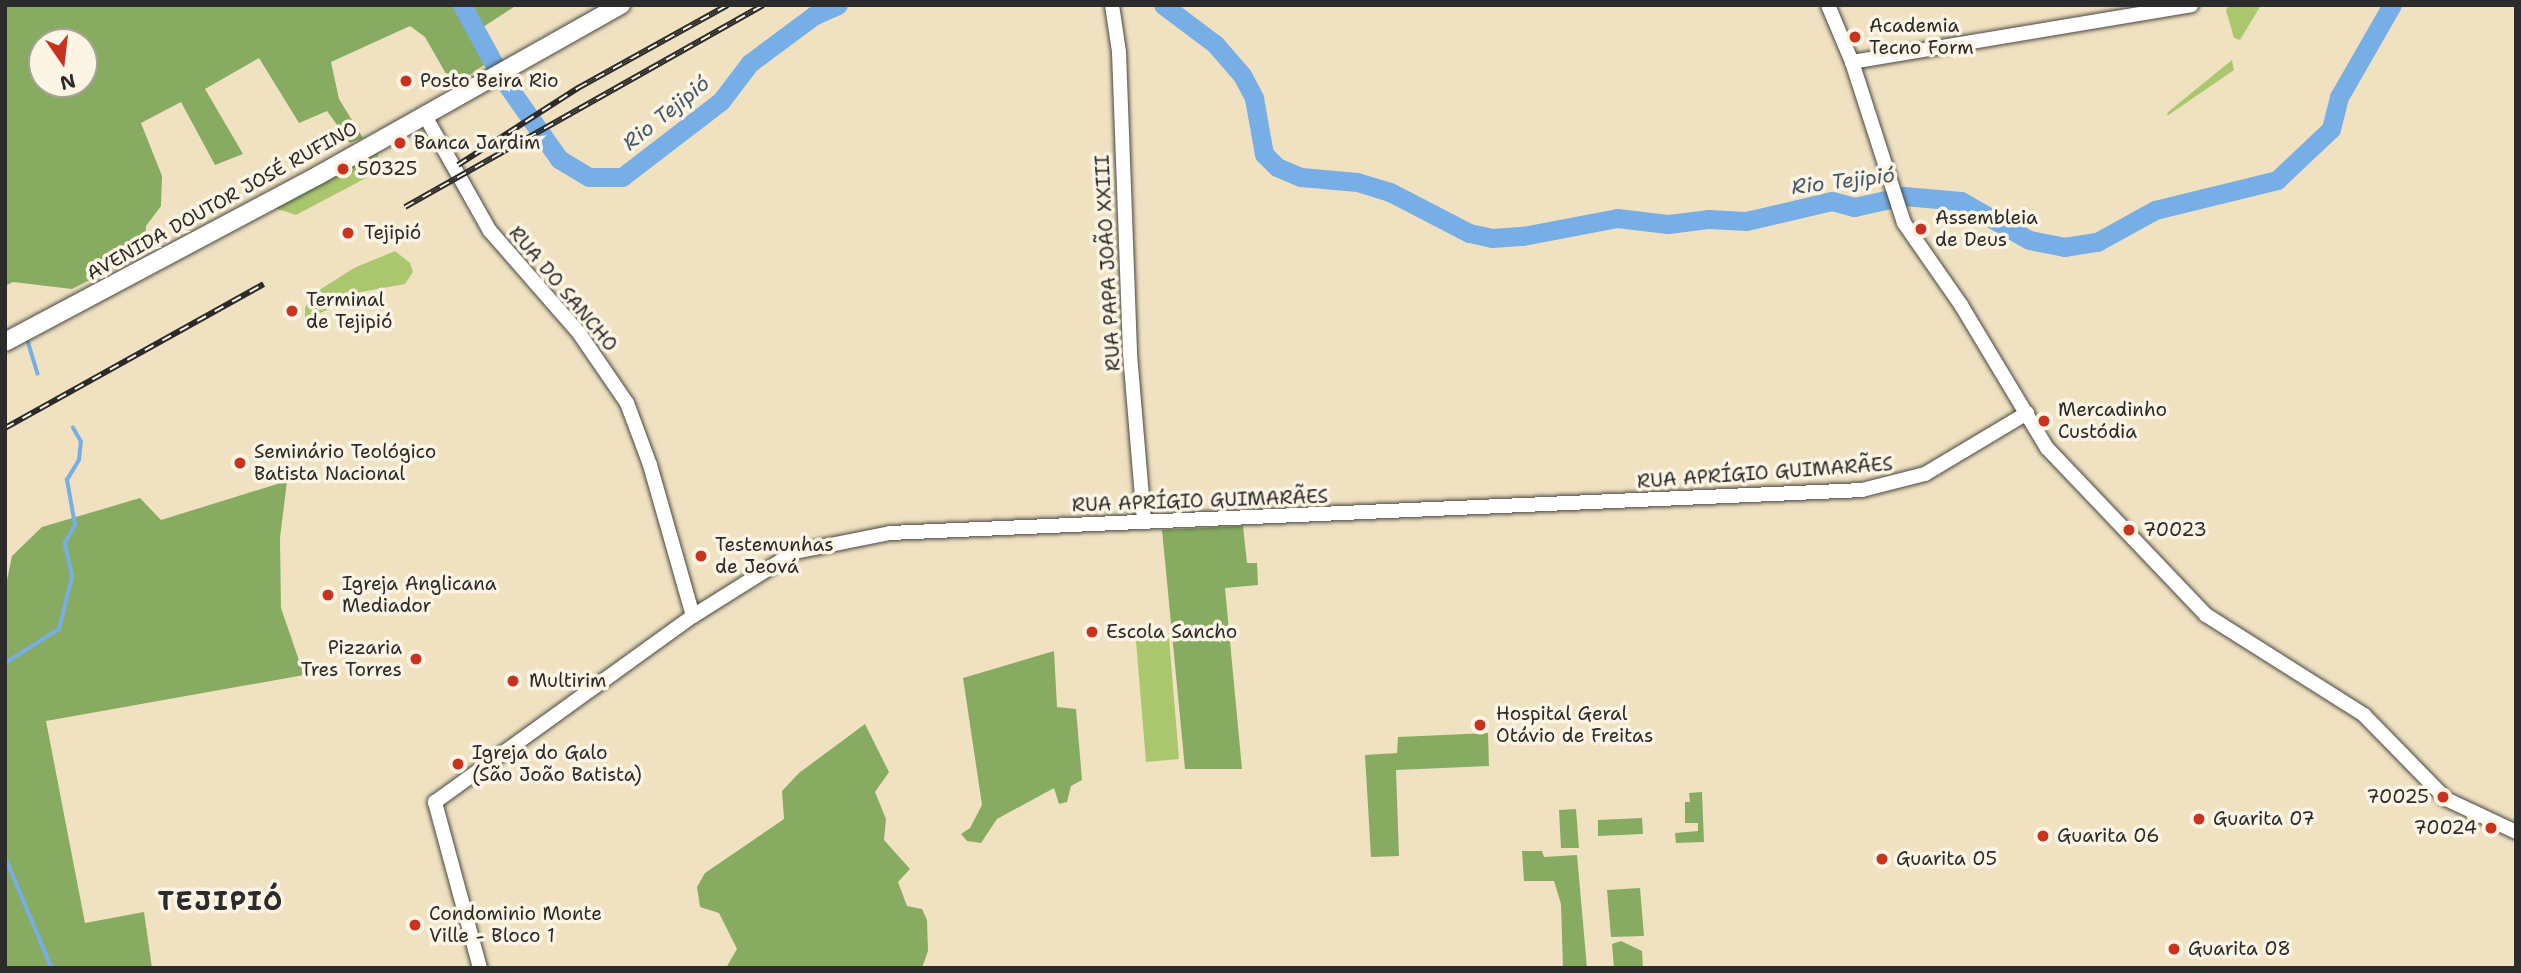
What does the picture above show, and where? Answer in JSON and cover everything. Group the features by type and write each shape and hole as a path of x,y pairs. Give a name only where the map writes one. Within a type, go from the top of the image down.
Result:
{"main road":[{"name":"AVENIDA DOUTOR JOSÉ RUFINO","path":"5,341 621,5"}],"street":[{"name":"RUA PAPA JOÃO XXIII","path":"1112,5 1120,65 1130,354 1144,520"},
{"path":"1828,5 1852,62 1902,217 2047,448 2079,485 2139,540 2206,615 2364,715 2446,799 2516,832"},
{"path":"1852,62 2191,5"},
{"name":"RUA DO SANCHO","path":"424,114 490,231 579,333 627,403 648,456 693,615"},
{"name":"RUA APRÍGIO GUIMARÃES","path":"480,968 435,802 693,615 795,552 843,539 1144,520 1396,513 1862,490 1925,474 2027,413"}],"green space":[{"path":"5,5 517,5 480,29 484,65 453,86 425,37 410,26 331,62 339,99 363,138 350,143 327,111 299,123 259,58 205,89 243,154 215,165 181,102 141,123 162,176 161,206 146,226 145,252 72,289 13,282 5,286"},
{"path":"2229,5 2261,5 2240,40 2234,38 2226,10"},
{"path":"2232,60 2234,70 2167,116 2168,112"},
{"path":"378,151 378,164 366,178 296,215 269,206"},
{"path":"395,251 410,263 413,272 405,284 361,292 305,321 305,308 313,294 354,268"},
{"path":"287,481 280,538 281,608 304,675 46,721 85,923 144,912 152,968 5,968 5,590 12,556 42,527 140,498 161,520"},
{"path":"1243,526 1247,563 1257,563 1258,585 1225,588 1242,769 1185,769 1162,530"},
{"path":"1169,638 1179,759 1146,762 1136,641"},
{"path":"1054,651 1057,707 1076,709 1082,780 1071,786 1067,802 1059,804 1054,788 997,819 981,843 967,841 961,834 970,828 982,805 963,678"},
{"path":"865,724 889,772 875,792 886,819 884,840 910,869 898,882 907,906 922,909 927,920 928,951 922,968 726,968 737,949 719,913 700,907 697,887 705,873 784,819 782,791 799,773"},
{"path":"1488,733 1489,766 1396,770 1399,856 1371,857 1365,755 1397,753 1398,737"},
{"path":"1702,792 1704,842 1676,843 1675,833 1698,831 1698,823 1685,823 1685,802 1690,802 1689,793"},
{"path":"1576,809 1579,848 1561,848 1559,810"},
{"path":"1642,818 1643,834 1598,836 1598,820"},
{"path":"1522,851 1542,851 1544,857 1577,855 1587,968 1563,968 1561,904 1554,881 1524,881"},
{"path":"1640,888 1644,936 1611,937 1607,890"},
{"path":"1621,941 1642,951 1643,968 1614,968 1612,944"}],"waterway":[{"name":"Rio Tejipió","path":"462,5 500,75 559,159 589,177 622,177 721,101 750,63 813,16 838,5"},
{"name":"Rio Tejipió","path":"1163,5 1215,44 1242,75 1254,98 1264,154 1277,167 1301,177 1357,182 1390,192 1469,233 1492,238 1523,236 1617,218 1668,224 1708,219 1746,221 1832,201 1854,207 1904,196 1961,201 2029,240 2064,247 2097,242 2155,210 2277,180 2331,129 2339,97 2392,5"},
{"path":"28,341 38,373"},
{"path":"5,663 59,629 72,577 65,543 75,525 67,480 79,460 81,442 73,428"},
{"path":"5,856 52,968"}],"railway":[{"path":"458,165 578,88 728,5"},
{"path":"405,207 763,5"},
{"path":"5,428 264,284"}],"place":[{"name":"Academia Tecno Form","path":"1855,37"},
{"name":"Posto Beira Rio","path":"406,81"},
{"name":"Banca Jardim","path":"400,143"},
{"name":"50325","path":"343,169"},
{"name":"Assembleia de Deus","path":"1921,229"},
{"name":"Tejipió","path":"348,233"},
{"name":"Terminal de Tejipió","path":"292,311"},
{"name":"Mercadinho Custódia","path":"2044,421"},
{"name":"Seminário Teológico Batista Nacional","path":"240,463"},
{"name":"70023","path":"2129,530"},
{"name":"Testemunhas de Jeová","path":"701,556"},
{"name":"Igreja Anglicana Mediador","path":"328,595"},
{"name":"Escola Sancho","path":"1092,632"},
{"name":"Pizzaria Tres Torres","path":"416,659"},
{"name":"Multirim","path":"513,681"},
{"name":"Hospital Geral Otávio de Freitas","path":"1480,725"},
{"name":"Igreja do Galo (São João Batista)","path":"458,764"},
{"name":"70025","path":"2443,797"},
{"name":"Guarita 07","path":"2199,819"},
{"name":"70024","path":"2491,828"},
{"name":"Guarita 06","path":"2043,836"},
{"name":"Guarita 05","path":"1882,859"},
{"name":"Condominio Monte Ville - Bloco 1","path":"415,925"},
{"name":"Guarita 08","path":"2174,949"}],"district":[{"name":"TEJIPIÓ","path":"221,901"}]}
